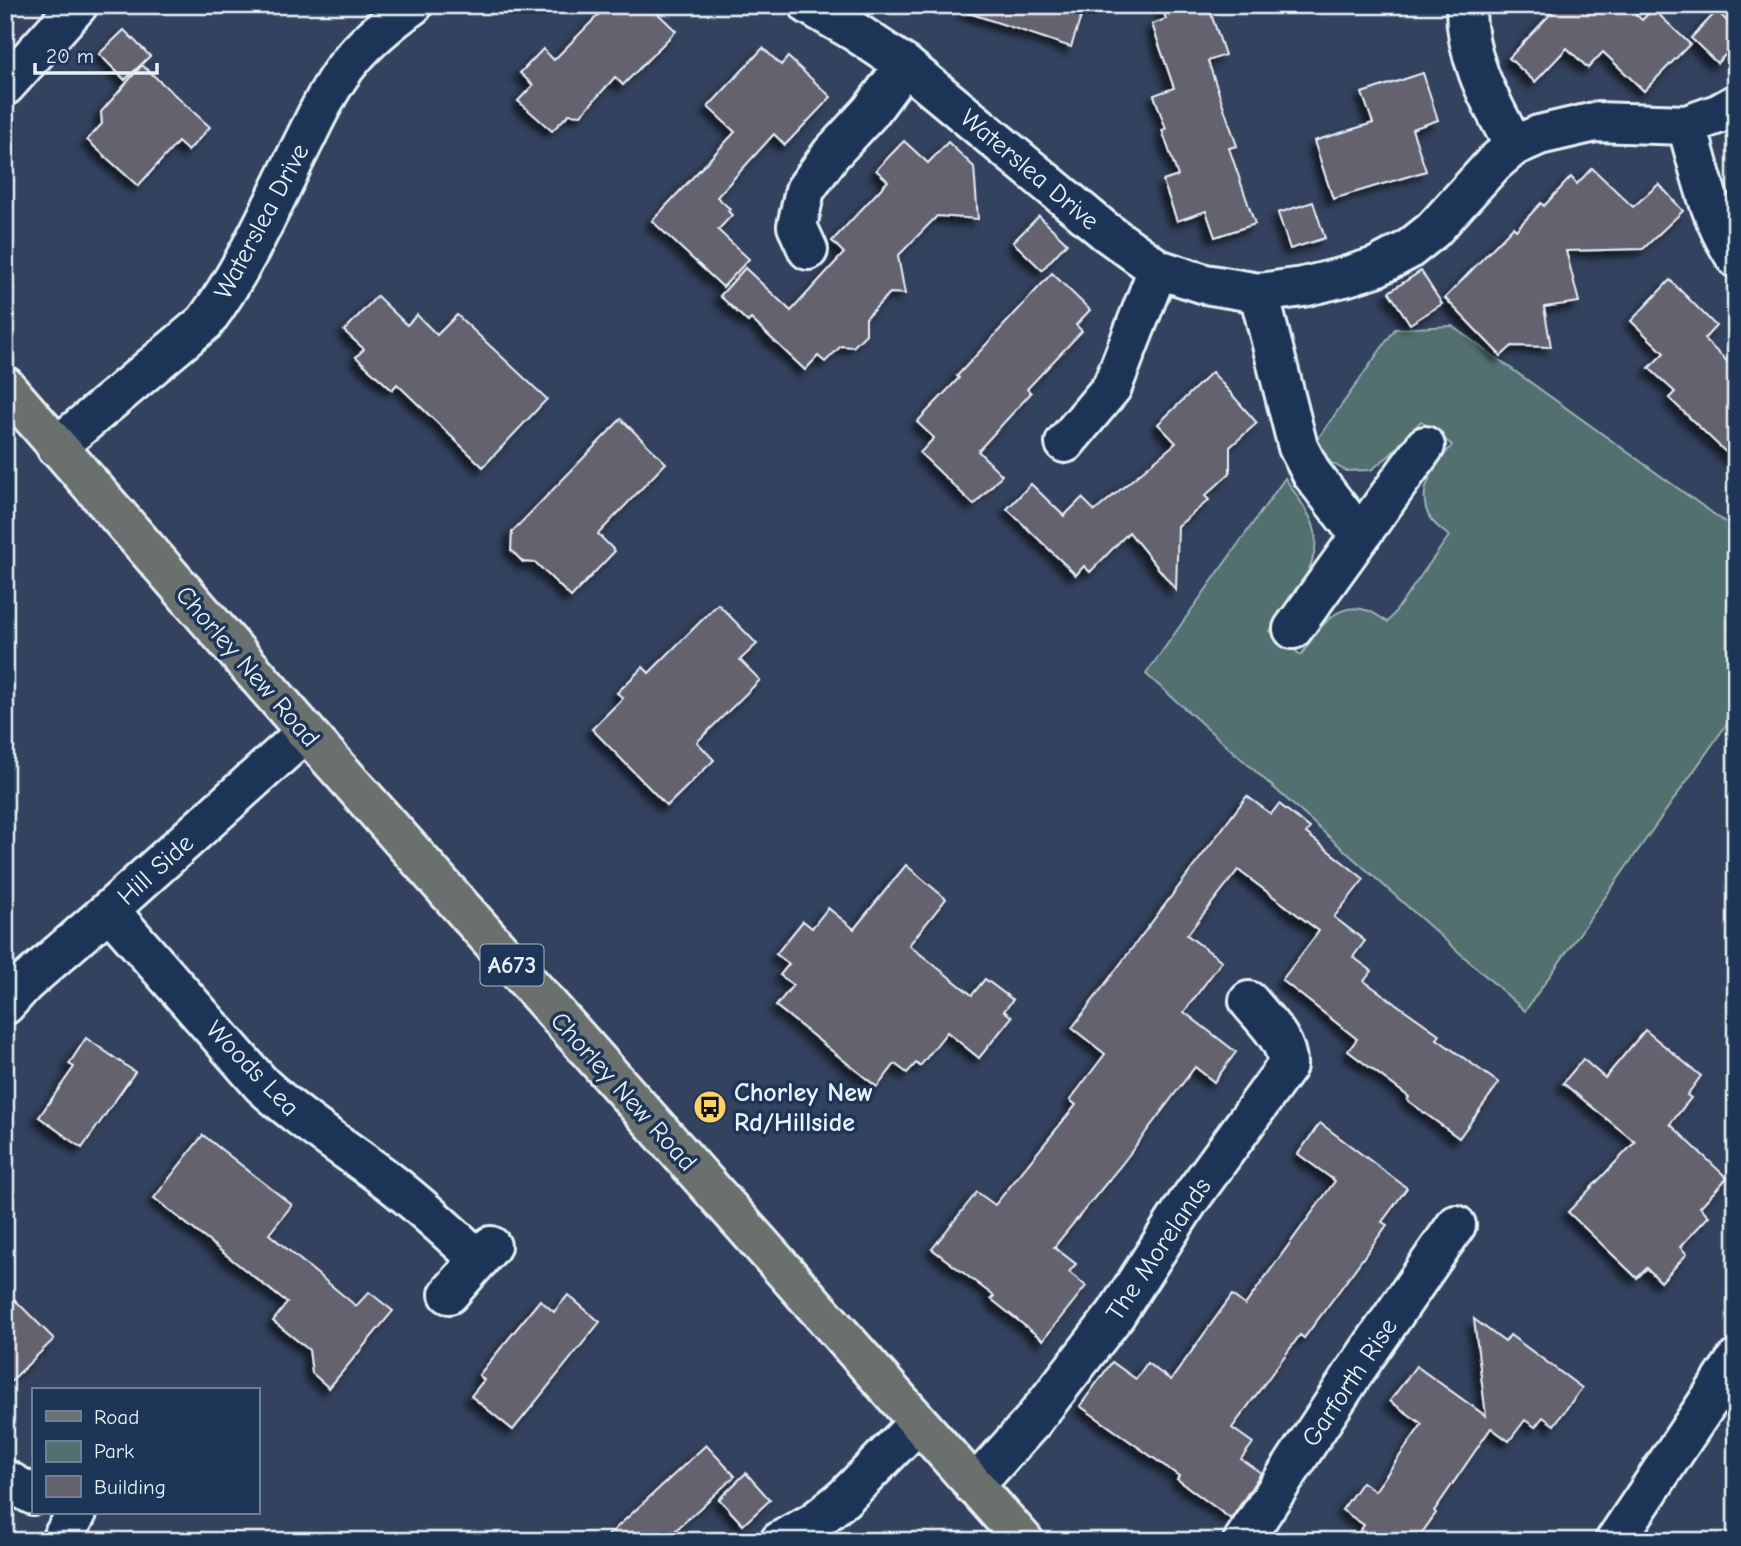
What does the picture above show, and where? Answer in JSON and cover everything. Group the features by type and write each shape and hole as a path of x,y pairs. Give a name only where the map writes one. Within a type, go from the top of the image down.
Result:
{"main road":[{"name":"Chorley New Road","path":"5,386 306,732 1024,1541"}],"street":[{"path":"5,86 78,5"},
{"name":"Waterslea Drive","path":"56,447 205,322 223,298 242,264 326,97 352,59 384,26 413,5"},
{"name":"Waterslea Drive","path":"809,5 854,30 905,65 1105,231 1158,269 1205,284 1259,293 1303,288 1344,277 1376,267 1408,250 1433,230 1480,177 1514,146 1562,128 1595,122 1687,125 1718,114 1736,103"},
{"path":"1465,5 1470,46 1480,83 1514,146"},
{"path":"808,250 797,226 805,190 831,154 870,112 905,65"},
{"path":"1687,125 1708,204 1716,225 1736,258"},
{"path":"1065,443 1125,395 1158,269"},
{"path":"1259,293 1298,447 1312,474 1360,536"},
{"path":"1293,629 1425,446"},
{"name":"Hill Side","path":"5,1005 24,984 110,911 306,732"},
{"name":"Woods Lea","path":"110,911 262,1084 290,1111 485,1253 449,1294"},
{"name":"The Morelands","path":"974,1486 1032,1422 1116,1314 1188,1202 1287,1066 1288,1057 1283,1044 1249,1001"},
{"name":"Garforth Rise","path":"1243,1541 1353,1374 1456,1225"},
{"path":"1615,1541 1736,1360"},
{"path":"780,1541 814,1522 844,1498 918,1423"},
{"path":"5,1479 32,1494"}],"green space":[{"path":"1452,326 1736,530 1736,711 1525,1011 1146,674 1285,478 1304,506 1313,524 1316,538 1310,567 1270,631 1301,655 1328,620 1346,609 1369,611 1388,622 1449,536 1430,519 1425,506 1425,496 1430,478 1452,445 1421,421 1390,455 1371,470 1346,471 1330,462 1315,443 1395,329"}],"building":[{"path":"608,5 649,5 676,31 623,85 615,77 581,115 569,114 552,131 518,101 533,85 520,73 543,49 554,60"},
{"path":"964,5 1085,5 1071,47 963,11"},
{"path":"1161,5 1208,5 1225,55 1208,61 1237,146 1229,148 1255,224 1215,237 1206,211 1177,221 1163,181 1178,176 1162,130 1166,129 1154,95 1174,88 1152,24 1166,19"},
{"path":"1559,5 1590,5 1593,8 1626,5 1642,20 1653,9 1690,44 1644,91 1603,52 1588,68 1567,48 1535,82 1509,58"},
{"path":"1717,11 1736,30 1736,44 1717,63 1691,38"},
{"path":"124,30 150,56 125,80 99,54"},
{"path":"763,48 781,65 788,57 831,97 785,145 774,134 717,197 730,209 728,211 732,215 718,230 749,259 723,287 652,221 735,132 708,107"},
{"path":"142,65 210,127 188,151 178,142 138,186 87,140 102,124 101,112"},
{"path":"1423,73 1438,120 1412,129 1426,171 1333,199 1314,141 1373,123 1362,93"},
{"path":"904,141 928,163 948,142 974,167 978,219 937,216 898,256 905,294 890,293 866,318 866,334 853,347 841,346 825,362 818,356 805,370 751,319 748,322 720,296 745,268 791,311 844,253 832,241 888,181 876,170"},
{"path":"1592,168 1633,207 1659,184 1683,211 1643,249 1566,251 1579,302 1544,307 1551,347 1512,346 1501,356 1445,298 1513,227 1516,230 1541,203 1544,206 1571,177 1577,184"},
{"path":"1313,202 1325,238 1290,249 1278,213"},
{"path":"1039,216 1067,243 1042,270 1013,242"},
{"path":"1421,271 1442,304 1410,324 1389,292"},
{"path":"1052,273 1090,310 1076,325 1082,331 1027,389 1031,393 978,451 1002,475 974,505 920,453 934,438 917,422"},
{"path":"1670,280 1716,326 1704,339 1736,370 1736,462 1669,398 1675,392 1649,368 1664,353 1631,321"},
{"path":"377,296 407,325 417,315 437,335 457,315 547,399 483,467 397,384 392,390 356,357 364,349 344,331"},
{"path":"1212,372 1257,423 1230,447 1230,473 1205,496 1209,500 1178,526 1176,590 1129,532 1090,572 1084,566 1076,575 1007,509 1031,484 1064,516 1082,498 1095,511 1176,443 1158,424"},
{"path":"621,419 666,463 598,534 615,551 571,597 536,563 523,562 511,550 512,532"},
{"path":"718,604 757,644 740,660 760,680 697,742 714,760 667,806 592,729 623,698 617,693 643,667 649,673"},
{"path":"1247,796 1271,814 1279,804 1310,828 1306,833 1364,879 1334,917 1365,941 1353,957 1372,971 1364,981 1440,1035 1437,1039 1499,1083 1459,1138 1407,1100 1409,1097 1348,1051 1357,1039 1282,980 1319,931 1238,870 1187,935 1222,961 1184,1012 1236,1052 1214,1082 1195,1067 1122,1164 1054,1247 1076,1264 1069,1272 1086,1286 1043,1340 991,1299 994,1296 932,1249 977,1192 995,1205 1076,1105 1070,1100 1105,1054 1072,1028"},
{"path":"906,865 946,899 909,945 972,995 985,979 1013,1000 1004,1011 1012,1017 979,1058 947,1032 920,1066 916,1063 907,1073 895,1064 877,1087 776,1006 793,985 780,975 789,964 776,954 803,921 812,928 828,908 854,929"},
{"path":"1645,1030 1701,1076 1687,1095 1691,1098 1670,1124 1727,1178 1700,1207 1709,1216 1680,1247 1687,1254 1661,1282 1647,1268 1637,1278 1568,1212 1635,1142 1563,1083 1583,1059 1605,1078"},
{"path":"86,1038 135,1072 82,1148 39,1117 74,1067 69,1064"},
{"path":"1320,1123 1407,1188 1382,1222 1387,1225 1342,1287 1304,1338 1300,1335 1232,1428 1253,1443 1241,1459 1261,1473 1231,1519 1177,1479 1179,1476 1080,1406 1112,1362 1136,1379 1147,1363 1171,1380 1232,1295 1245,1305 1335,1181 1298,1154"},
{"path":"203,1135 292,1205 269,1234 356,1306 369,1292 393,1311 329,1388 312,1373 309,1350 273,1321 287,1303 154,1198"},
{"path":"5,1290 54,1339 5,1387"},
{"path":"568,1295 600,1322 513,1430 471,1396 484,1380 479,1375 540,1300 554,1312"},
{"path":"1474,1319 1505,1342 1510,1335 1582,1388 1554,1425 1543,1417 1535,1427 1525,1420 1509,1441 1491,1428 1416,1541 1353,1541 1364,1525 1342,1510 1362,1482 1375,1491 1422,1424 1390,1401 1416,1366 1486,1416"},
{"path":"706,1445 735,1476 664,1541 602,1541"},
{"path":"746,1473 770,1500 743,1525 719,1499"}],"place":[{"name":"Chorley New Rd/Hillside","path":"710,1107"}]}
